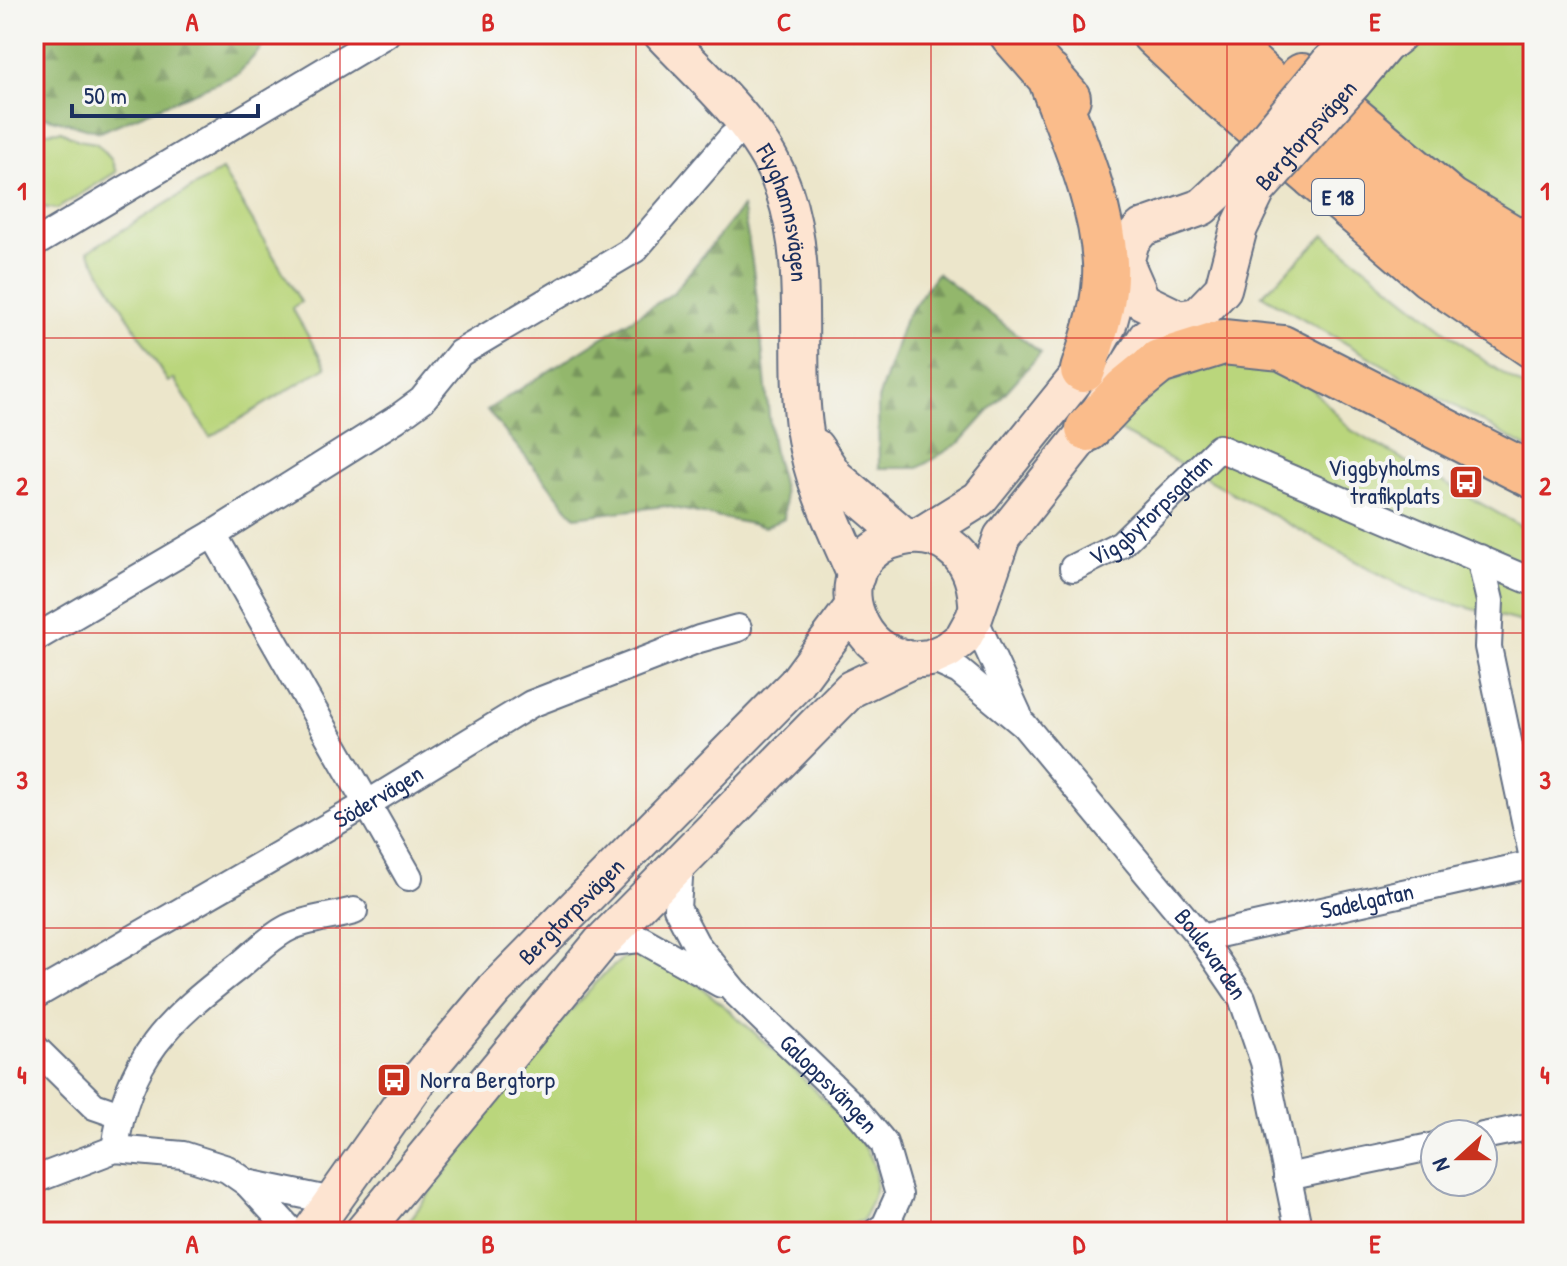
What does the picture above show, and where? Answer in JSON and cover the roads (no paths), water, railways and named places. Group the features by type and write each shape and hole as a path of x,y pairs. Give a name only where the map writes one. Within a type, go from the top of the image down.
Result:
{"highway":[{"path":"1012,34 1082,115 1114,184 1128,251"},
{"name":"E 18","path":"1154,34 1217,93 1430,276 1533,346"},
{"name":"E 18","path":"1216,34 1456,252 1533,301"},
{"path":"1252,34 1450,200 1533,250"},
{"path":"1049,75 1092,191 1105,264 1099,321 1083,370"},
{"path":"1188,317 1238,319 1285,333 1363,375 1483,450"},
{"path":"1088,429 1126,389 1159,362 1223,342 1282,348 1533,476"}],"main road":[{"name":"Flyghamnsvägen","path":"662,34 747,123 784,190 798,259 804,433 854,591"},
{"name":"Bergtorpsvägen","path":"311,1232 420,1078 495,989 796,684 854,591 867,557 887,541 912,535 979,499 1083,370 1108,325 1128,251 1142,228 1202,207 1248,181 1341,73 1359,34"},
{"name":"Bergtorpsvägen","path":"1341,73 1399,34"},
{"name":"Bergtorpsvägen","path":"363,1232 601,943 851,689 948,650 963,638 1002,537 1088,429 1147,337 1188,317 1223,289 1248,181"},
{"path":"1128,251 1142,301 1188,317"},
{"path":"804,433 835,477 912,535 955,549 968,564 976,582 976,610"},
{"path":"854,591 863,632 876,646 892,655 920,659"}],"street":[{"path":"34,244 386,34"},
{"path":"34,639 213,534 405,413 422,400 460,353 635,249 731,138"},
{"name":"Viggbytorpsgatan","path":"1073,568 1121,544 1219,448 1533,582"},
{"path":"213,534 409,877"},
{"path":"1480,558 1490,601 1488,647 1533,861"},
{"name":"Boulevarden","path":"976,610 1024,725"},
{"name":"Södervägen","path":"34,996 367,804 531,704 738,628"},
{"name":"Boulevarden","path":"920,659 959,671 1024,725 1201,938 1242,998 1264,1062 1299,1232"},
{"name":"Sadelgatan","path":"1201,938 1533,861"},
{"name":"Galoppsvängen","path":"680,864 677,908 696,944 734,991 853,1106 884,1143 899,1195 885,1226 876,1232"},
{"path":"115,1149 120,1115 132,1083 156,1037 201,995 288,928 354,911"},
{"name":"Galoppsvängen","path":"601,943 641,939 734,991"},
{"path":"34,1047 94,1106 120,1115"},
{"path":"1499,1133 1533,1126"},
{"path":"34,1180 115,1149 183,1155 227,1169 247,1183 292,1232"},
{"path":"1287,1177 1419,1149"},
{"path":"247,1183 333,1201"}],"place":[{"name":"Viggbyholms trafikplats","path":"1466,482"},
{"name":"Norra Bergtorp","path":"394,1080"}]}
